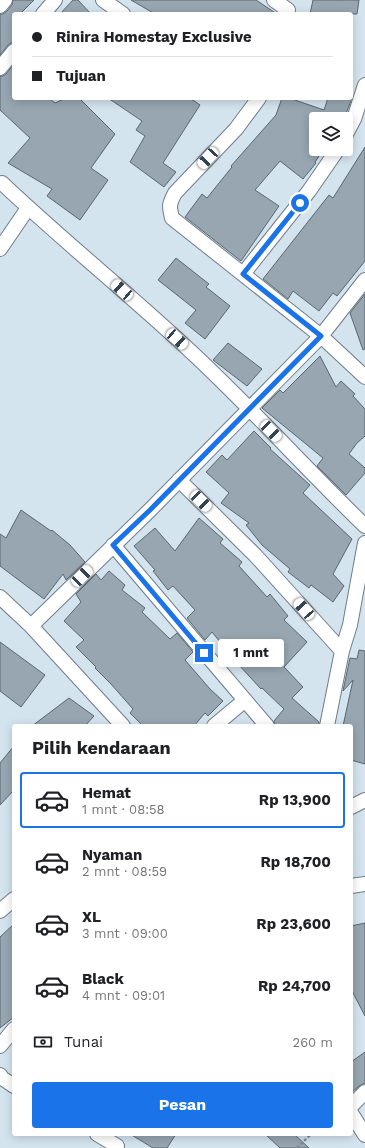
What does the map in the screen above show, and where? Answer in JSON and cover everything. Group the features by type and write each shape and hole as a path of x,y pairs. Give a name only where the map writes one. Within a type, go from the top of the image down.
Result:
{"street":[{"path":"0,6 5,0"},
{"path":"46,12 55,0"},
{"path":"103,0 120,12"},
{"path":"274,0 289,8"},
{"path":"0,68 12,53"},
{"path":"353,121 365,85"},
{"path":"257,100 236,128 175,193 170,203 172,218 321,336 365,377"},
{"path":"243,274 309,191 333,156"},
{"path":"2,183 28,208 112,280 170,333 249,408 365,526"},
{"path":"0,249 28,208"},
{"path":"31,626 179,480 321,336 365,280"},
{"path":"179,480 255,556 342,651"},
{"path":"327,724 342,651 350,625 365,543"},
{"path":"113,545 244,701 265,724"},
{"path":"0,597 31,626 121,724"},
{"path":"216,724 244,701"},
{"path":"353,806 365,800"},
{"path":"353,886 365,884"},
{"path":"0,911 12,901"},
{"path":"0,1046 12,1032"},
{"path":"0,1075 12,1085"},
{"path":"353,1104 365,1092"},
{"path":"353,1116 365,1134"},
{"path":"100,1136 117,1146"}],"path":[{"path":"297,1148 309,1136"}],"building":[{"path":"13,0 34,0 22,12 12,12 12,43 8,45 0,55 0,14 7,11 12,5"},
{"path":"73,0 78,0 89,12 62,12"},
{"path":"131,0 256,0 274,12 152,12"},
{"path":"313,0 359,0 357,14 353,14 353,12 310,12"},
{"path":"12,66 12,100 51,100 55,103 62,100 81,100 115,134 91,168 108,180 80,220 47,196 52,189 8,163 30,138 0,110 0,76 6,74"},
{"path":"111,100 193,100 200,105 163,163 176,172 164,187 130,162 145,136 136,130 142,121"},
{"path":"281,100 295,100 324,110 327,100 351,100 347,112 309,112 309,156 319,156 315,162 316,163 303,179 280,161 255,190 279,206 241,261 185,217 202,194 207,198 232,167 231,166 276,115"},
{"path":"365,147 365,261 337,296 333,293 319,311 293,291 288,299 263,279 329,195 333,198"},
{"path":"176,258 209,284 206,287 230,306 205,339 185,323 196,310 158,280"},
{"path":"365,294 365,349 363,350 350,313"},
{"path":"228,343 262,369 247,386 213,360"},
{"path":"320,356 336,387 341,381 355,394 353,396 365,409 365,436 357,443 349,454 365,468 365,473 346,495 317,466 323,458 262,408 280,390 283,393"},
{"path":"254,431 271,448 270,449 310,485 303,493 352,539 333,574 344,586 333,602 311,585 309,588 288,572 290,569 262,545 246,525 249,523 221,503 229,493 206,472 222,455 227,460"},
{"path":"21,510 51,531 52,530 70,545 85,562 66,580 63,574 44,599 0,566 0,534 6,538"},
{"path":"199,518 223,539 220,543 242,562 239,566 267,597 270,594 288,616 284,620 307,642 284,667 303,687 292,698 319,722 319,724 275,724 274,721 284,709 262,688 261,689 212,632 205,640 187,618 195,610 173,586 168,590 153,571 155,570 134,546 155,528 175,551"},
{"path":"109,571 125,585 122,590 145,608 142,612 170,639 177,633 193,652 185,660 210,689 223,701 208,716 205,713 196,724 141,724 130,713 133,709 76,647 84,640 64,621 81,602 76,594 96,574 101,580"},
{"path":"0,642 45,675 21,707 0,691"},
{"path":"359,650 365,651 365,764 353,761 353,724 343,724 353,680 343,691 350,658 357,659"},
{"path":"69,698 94,716 87,724 35,724"},
{"path":"12,748 12,792 0,805 0,763"},
{"path":"365,923 365,1016 353,993 353,926"},
{"path":"12,926 12,1019 0,1028 0,937"},
{"path":"365,1052 365,1083 353,1091 353,1061"},
{"path":"133,1136 175,1136 167,1148 153,1148"},
{"path":"267,1136 296,1136 309,1148 280,1148"}],"route":[{"path":"204,653 113,545 150,510 321,336 243,274 300,203"}]}
